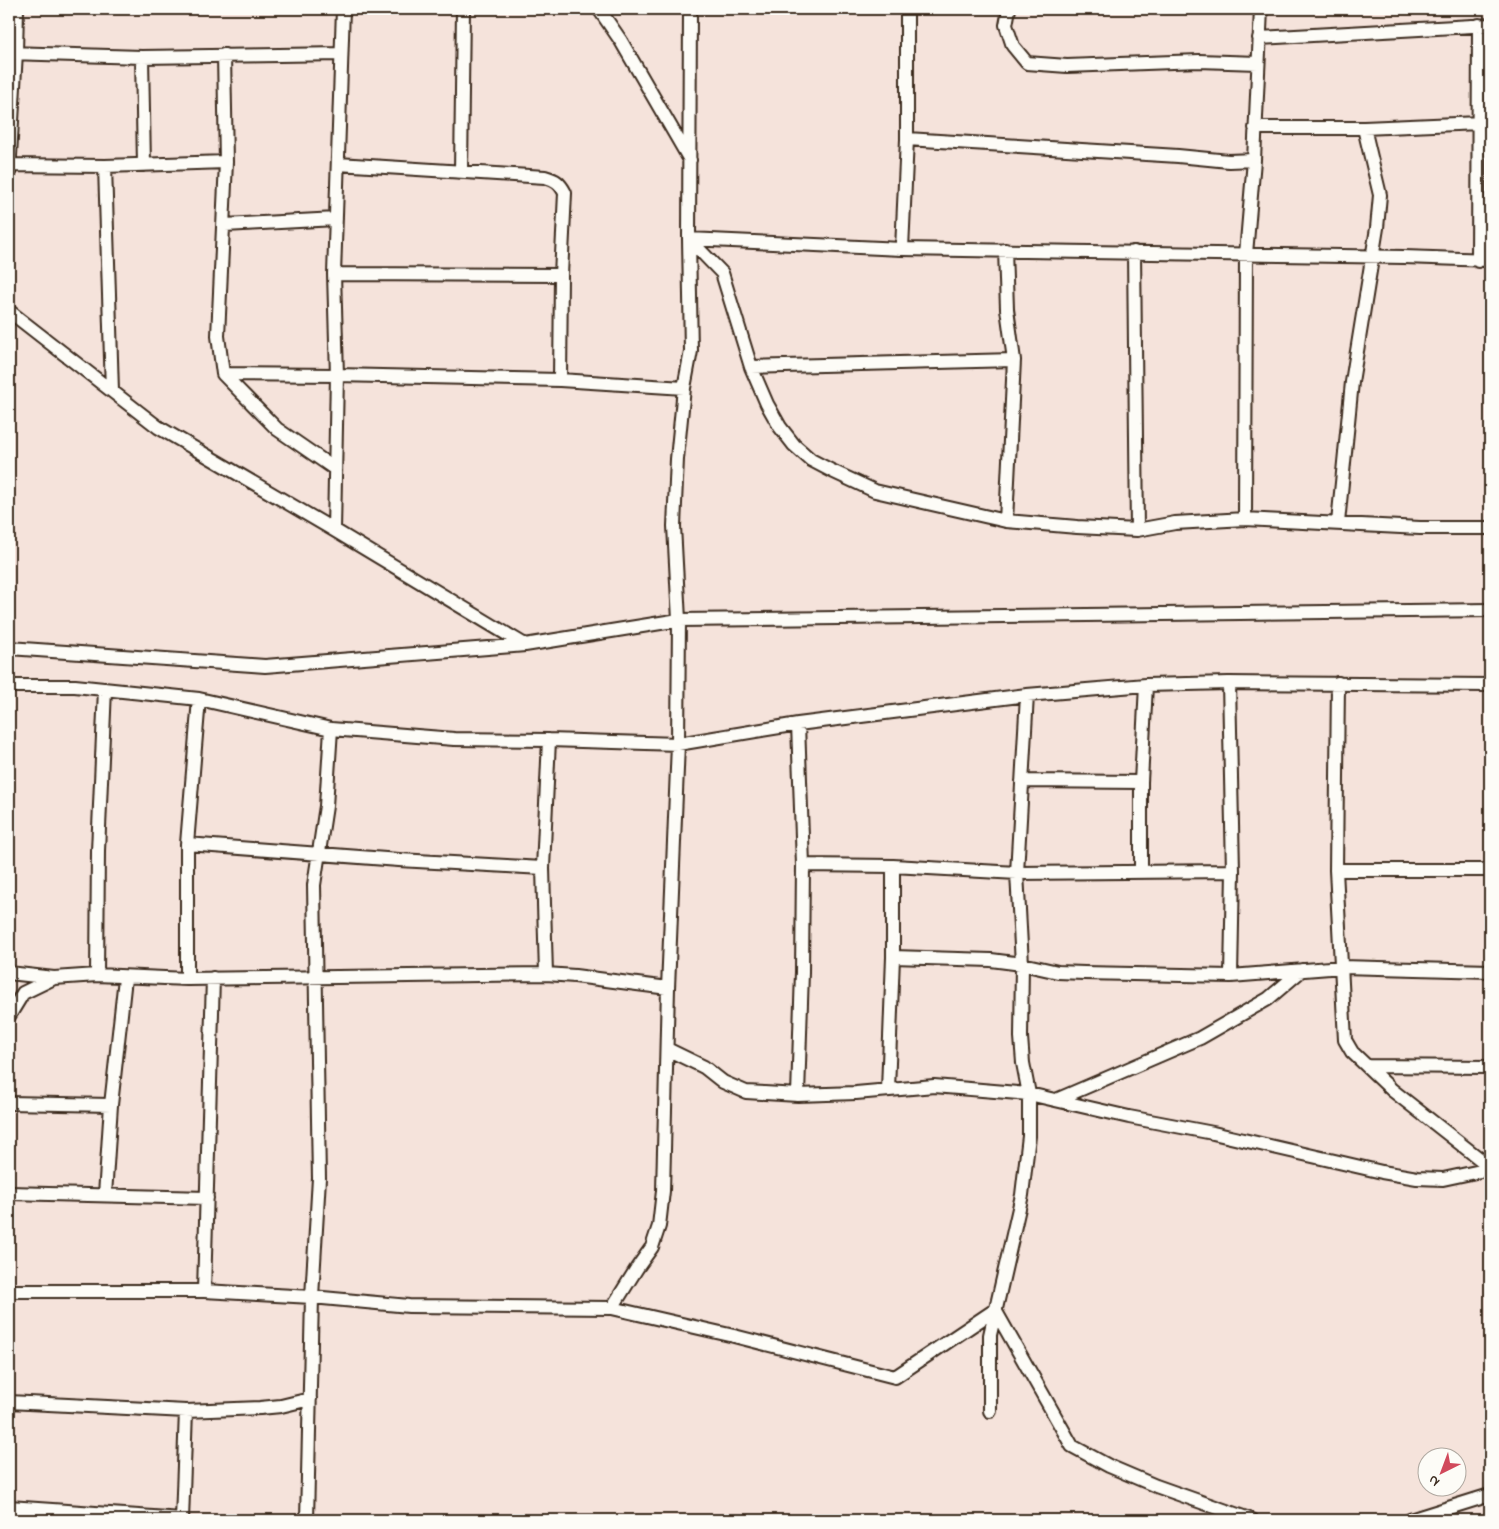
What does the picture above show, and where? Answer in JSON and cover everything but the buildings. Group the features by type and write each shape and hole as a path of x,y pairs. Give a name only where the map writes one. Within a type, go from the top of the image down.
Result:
{"street":[{"path":"17,9 13,52 9,168 226,162"},
{"path":"334,530 337,375 334,274 343,9"},
{"path":"461,172 463,9"},
{"path":"599,9 621,41 690,160"},
{"path":"612,1308 652,1247 659,1226 663,1191 668,988 678,744 679,620 674,526 677,459 684,388 691,351 689,239 690,9"},
{"path":"902,249 907,139 907,9"},
{"path":"1009,9 1006,25 1013,46 1027,63 1067,66 1199,61 1258,63"},
{"path":"1245,519 1246,254 1254,160 1261,9"},
{"path":"689,239 902,249 1246,254 1484,260 1479,123 1484,25 1259,38"},
{"path":"13,52 142,57 341,54"},
{"path":"224,56 225,225 218,336 223,374 277,429 335,469"},
{"path":"142,57 144,165"},
{"path":"1255,128 1364,128 1479,123"},
{"path":"1338,523 1352,382 1377,228 1380,195 1364,128"},
{"path":"907,139 1230,161 1254,160"},
{"path":"338,164 545,177 561,184 565,193 561,275 560,380"},
{"path":"105,166 112,391"},
{"path":"225,225 336,219"},
{"path":"689,239 722,273 751,367 780,428 794,445 811,460 875,490 1006,522 1077,527 1136,530 1175,524 1245,519 1420,528 1490,528"},
{"path":"1005,250 1006,309 1014,360 1006,522"},
{"path":"1134,252 1136,530"},
{"path":"334,274 561,275"},
{"path":"9,311 158,427 525,645"},
{"path":"751,367 1014,360"},
{"path":"223,374 560,380 684,388"},
{"path":"9,648 265,666 525,645 679,620 1490,610"},
{"path":"1229,683 1233,871 1231,976"},
{"path":"1338,683 1336,870 1345,1040 1352,1052 1392,1090 1490,1168"},
{"path":"9,686 76,686 198,699 331,729 454,739 678,744 798,724 1027,696 1146,685 1338,683 1490,685"},
{"path":"1141,872 1141,782 1146,685"},
{"path":"97,976 98,841 106,689"},
{"path":"990,1411 990,1335 1022,1195 1028,1144 1029,1094 1023,1063 1021,1037 1022,964 1017,873 1027,696"},
{"path":"187,979 187,844 198,699"},
{"path":"798,724 803,865 798,1095"},
{"path":"307,1520 312,1297 319,1178 313,912 317,854 326,806 331,729"},
{"path":"546,974 543,868 549,740"},
{"path":"1022,781 1141,782"},
{"path":"187,844 543,868"},
{"path":"803,865 894,866 1017,873 1233,871"},
{"path":"888,1090 894,866"},
{"path":"1336,870 1490,870"},
{"path":"893,957 983,960 1022,964 1058,972 1084,974 1231,976 1342,967 1490,971"},
{"path":"1056,1100 1200,1038 1268,999 1302,970"},
{"path":"9,973 54,978 97,976 187,979 546,974 668,988"},
{"path":"9,1016 24,993 54,978"},
{"path":"105,1195 111,1105 125,978"},
{"path":"204,1292 213,978"},
{"path":"667,1049 704,1067 723,1082 746,1092 798,1095 934,1086 1029,1094 1417,1178 1444,1179 1490,1168"},
{"path":"1367,1066 1490,1067"},
{"path":"9,1103 111,1105"},
{"path":"9,1193 207,1198"},
{"path":"9,1292 204,1292 312,1297 409,1306 612,1308 734,1336 895,1377 995,1310"},
{"path":"995,1310 1072,1446 1109,1466 1156,1486 1252,1520"},
{"path":"9,1402 186,1411 281,1406 310,1399"},
{"path":"9,1507 77,1516 182,1520 186,1411"},
{"path":"1410,1520 1490,1495"}]}
